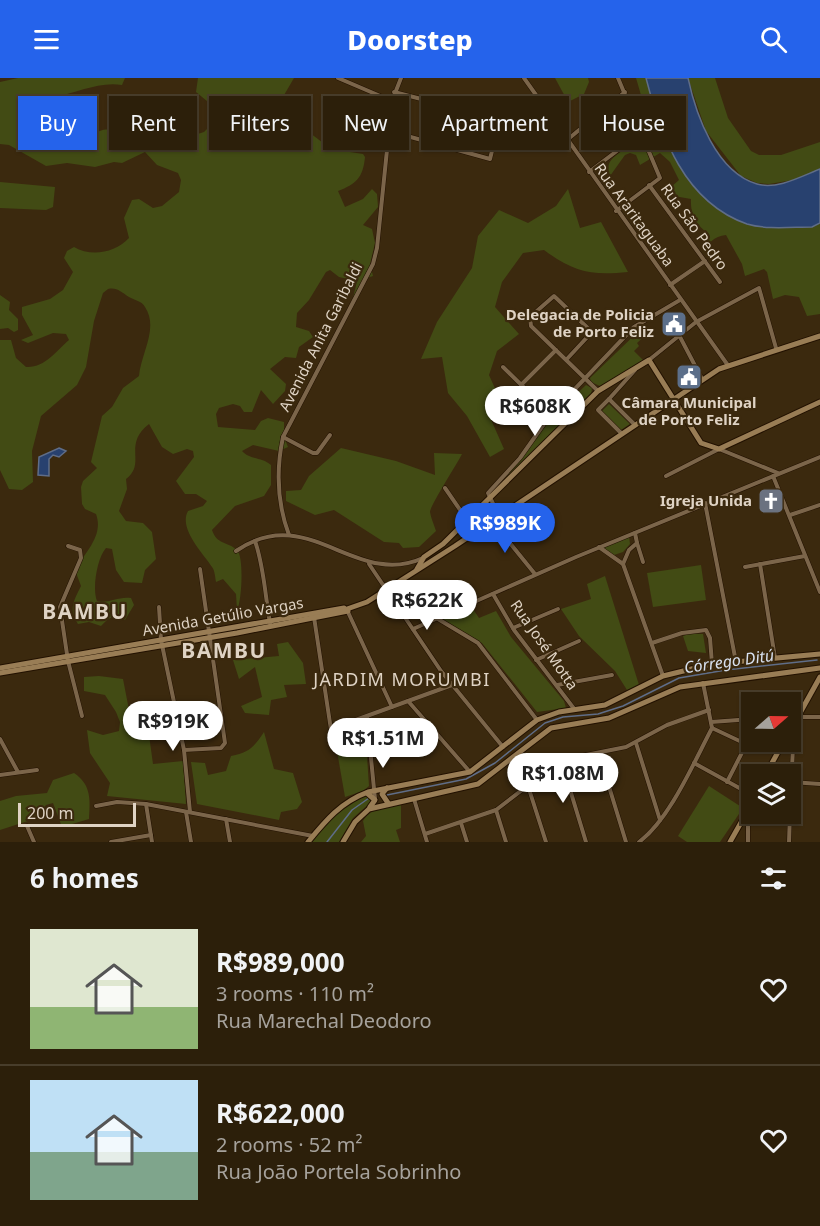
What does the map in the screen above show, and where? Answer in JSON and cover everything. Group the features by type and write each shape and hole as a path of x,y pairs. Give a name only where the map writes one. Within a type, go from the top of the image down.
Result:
{"street":[{"path":"338,78 380,96"},
{"name":"Avenida Anita Garibaldi","path":"393,96 401,78"},
{"name":"Rua Araritaguaba","path":"524,78 536,96"},
{"path":"618,78 627,96"},
{"path":"394,92 421,99"},
{"path":"569,138 625,92"},
{"name":"Rua Araritaguaba","path":"569,143 727,364"},
{"name":"Avenida Anita Garibaldi","path":"289,535 280,508 279,458 283,437 373,264 377,248 387,150"},
{"path":"458,150 490,159 492,150"},
{"path":"589,172 618,150"},
{"path":"616,211 660,178 649,150"},
{"name":"Rua São Pedro","path":"650,185 720,282"},
{"path":"670,285 705,261"},
{"path":"236,551 255,541 289,535 326,543 369,564 399,565 424,557 468,520 598,391 649,360 696,322 759,288 776,348"},
{"path":"566,360 592,332 554,296 530,317 531,326 566,360 586,379 598,391"},
{"path":"499,516 488,493 520,458 552,414 634,327 680,300"},
{"path":"679,335 702,379"},
{"name":"Avenida Getúlio Vargas","path":"0,668 237,631 358,606 455,546 727,364 820,336"},
{"path":"522,385 556,350"},
{"path":"649,360 707,455"},
{"path":"622,434 598,410 640,366"},
{"path":"503,367 552,414"},
{"path":"609,399 635,425"},
{"path":"666,477 719,449 820,402"},
{"path":"283,437 317,453 330,435"},
{"path":"700,443 779,473"},
{"path":"413,629 535,574 820,457"},
{"path":"773,476 820,592"},
{"path":"445,488 468,520"},
{"path":"705,503 736,662"},
{"path":"790,515 820,505"},
{"path":"492,521 535,574"},
{"path":"635,533 643,562"},
{"path":"449,538 455,546"},
{"path":"255,541 263,565 262,582 270,624"},
{"path":"613,557 619,557 637,543"},
{"path":"68,546 80,550 81,558 60,607 67,659 82,716"},
{"path":"599,547 623,564 663,676"},
{"path":"623,564 629,550"},
{"path":"745,567 805,556"},
{"path":"416,570 424,557"},
{"path":"369,564 452,685 503,747"},
{"path":"760,564 775,658"},
{"path":"184,750 221,748 225,743 200,569"},
{"name":"Rua José Motta","path":"493,594 513,628 575,710"},
{"path":"159,607 162,643 184,750 190,842"},
{"path":"346,609 392,707"},
{"path":"513,628 558,609"},
{"path":"314,616 333,743"},
{"path":"437,619 478,644 537,720"},
{"path":"652,643 682,633 706,630 710,638 712,664"},
{"path":"536,660 579,641"},
{"path":"308,842 337,808 366,792 471,772 537,720 559,712 616,702 663,676 712,664 820,654"},
{"name":"Avenida Getúlio Vargas","path":"0,673 67,659"},
{"path":"356,820 369,809 388,803 478,784 551,728 609,718 663,693 703,683 820,668"},
{"path":"556,685 612,675"},
{"path":"801,712 820,677"},
{"path":"639,842 660,820 712,728 703,683"},
{"path":"331,729 452,685"},
{"path":"408,702 471,772"},
{"path":"425,834 496,810 561,760 572,756 599,754 636,743 667,725 709,710"},
{"path":"343,842 356,820 375,800 367,717"},
{"path":"801,717 820,717"},
{"path":"711,722 741,719"},
{"path":"712,728 741,742"},
{"path":"370,749 437,734"},
{"path":"0,739 18,772"},
{"path":"636,743 660,820"},
{"path":"726,782 742,752"},
{"path":"599,754 626,842"},
{"path":"561,760 586,842"},
{"path":"694,763 741,790"},
{"path":"0,775 37,770"},
{"path":"801,783 820,784"},
{"path":"528,786 546,842"},
{"path":"388,803 381,794 389,788"},
{"path":"366,792 375,800"},
{"path":"414,798 427,842"},
{"path":"96,806 117,802 146,804 313,836"},
{"path":"146,804 152,842"},
{"path":"496,810 506,842"},
{"path":"226,819 230,842"},
{"path":"461,823 467,842"},
{"path":"730,842 741,824"},
{"path":"748,824 748,842"},
{"path":"789,842 790,824"},
{"path":"27,826 34,842"},
{"path":"111,842 150,835"}],"green space":[{"path":"18,78 125,78 122,85 97,86 59,96 18,96 18,150 97,150 98,132 107,129 109,129 109,150 197,150 197,134 209,127 209,150 311,150 311,134 323,143 323,150 363,154 365,157 358,179 350,186 338,191 345,207 363,199 372,189 377,194 378,207 363,225 372,229 375,243 370,264 373,276 367,278 353,298 357,281 339,277 330,270 326,272 309,300 297,313 296,327 309,331 313,337 299,347 296,358 285,357 270,369 286,384 285,391 273,404 261,390 252,412 244,412 240,406 233,404 219,408 216,414 218,427 255,430 261,421 268,418 284,422 284,437 288,447 279,451 253,445 242,451 271,465 271,485 264,496 235,506 212,530 217,538 233,547 239,554 242,579 237,610 236,594 223,579 216,582 213,569 193,541 186,526 188,511 203,506 207,501 196,494 185,494 176,481 194,457 193,451 187,449 173,454 162,447 149,424 137,439 135,467 126,479 127,489 119,511 126,521 143,523 152,532 156,559 145,570 142,583 124,582 116,570 112,549 106,548 96,574 97,601 131,598 134,605 125,620 112,617 101,626 89,622 78,624 73,614 74,600 81,586 75,570 98,530 96,514 85,509 82,504 81,487 83,481 97,468 91,462 102,416 112,407 123,388 139,376 150,332 149,315 140,302 119,290 108,289 103,293 94,321 86,367 77,385 41,416 32,451 33,482 22,490 9,489 0,470 0,340 11,340 16,358 26,367 39,365 55,354 69,340 66,334 53,333 28,343 21,340 33,335 22,315 22,307 50,299 63,290 73,272 64,258 67,251 74,247 95,253 117,247 129,238 124,218 132,200 139,199 153,208 162,206 179,192 181,180 178,173 157,165 145,152 122,163 114,162 95,167 67,163 46,166 9,145 0,144 0,82"},
{"path":"198,78 294,78 284,96 209,96 209,103 196,92"},
{"path":"555,78 588,78 589,82 584,94 569,102 569,96 565,96"},
{"path":"636,78 660,78 666,96 641,96"},
{"path":"688,78 715,78 728,118 751,151 759,155 781,155 820,142 820,171 799,179 769,184 757,183 741,176 706,131"},
{"path":"683,150 685,156 820,218 820,314 807,316 799,297 785,295 773,299 767,272 764,269 745,276 742,264 726,235 712,241 704,253 702,247 709,234 695,219 691,199 674,196 671,187 679,180 670,162 660,153 640,165 636,155 630,153 625,155 610,176 609,164 622,151"},
{"path":"0,182 55,187 53,207 46,210 0,208"},
{"path":"568,189 580,228 601,222 628,272 593,273 574,268 544,250 523,253 502,282 495,307 519,334 497,351 489,375 498,395 489,415 504,449 490,457 467,416 448,393 442,357 421,359 437,322 472,268 478,236 499,210 528,223 556,206"},
{"path":"0,295 10,302 9,310 18,319 18,330 14,332 8,328 0,329"},
{"path":"644,326 649,332 637,343 639,346 634,351 644,361 600,386 591,382 590,378"},
{"path":"586,385 592,388 591,395 491,494 553,416"},
{"path":"609,404 630,424 621,430 602,411"},
{"path":"341,448 396,461 435,475 434,453 462,454 431,508 430,514 436,531 419,547 403,548 399,543 384,542 334,510 315,515 286,501 286,491 301,490 309,476"},
{"path":"629,536 630,544 623,552 614,555 604,549 604,546"},
{"path":"701,565 706,600 653,607 647,573"},
{"path":"605,576 639,685 627,690 615,671 579,636 561,609 591,599 587,584"},
{"path":"471,606 479,618 496,611 511,637 564,701 566,708 537,712 482,643 443,620"},
{"path":"691,633 703,634 706,653 688,651 683,636"},
{"path":"288,642 303,663 306,684 284,685 287,697 271,700 269,715 245,713 241,706 262,697 255,667 239,679 233,660 279,656 277,644"},
{"path":"84,677 123,679 130,715 140,713 144,720 133,726 136,737 149,735 153,764 183,761 186,804 107,796 110,783 90,753 87,730 103,735 119,731 120,722 105,695 84,691"},
{"path":"360,723 365,726 369,786 363,791 345,797 334,734"},
{"path":"264,732 274,769 293,773 302,802 297,809 281,812 279,820 197,804 191,762 205,763 208,775 226,771 231,756 250,748"},
{"path":"74,773 84,783 89,794 89,819 62,827 53,803 46,805 34,819 0,830 0,801 16,796 47,793 53,780"},
{"path":"709,786 741,807 741,811 720,842 687,842 678,836"},
{"path":"365,795 370,799 370,803 353,818 339,842 310,842 345,805"},
{"path":"401,805 401,828 396,830 400,842 361,842 366,836 363,821 367,816 380,808"}],"water":[{"path":"646,78 688,78 696,108 710,140 730,168 743,178 757,184 773,185 820,169 820,223 812,227 771,228 747,224 725,214 691,183 671,150 686,150 686,96 651,96"},
{"path":"59,448 66,451 59,457 53,455 49,459 49,476 38,475 39,457"}],"waterway":[{"name":"Córrego Ditú","path":"387,795 466,779 495,763 545,723 563,717 598,714 623,706 679,678 726,670 817,660"},
{"name":"Córrego Ditú","path":"327,842 352,810 369,798"}],"place":[{"name":"Delegacia de Policia de Porto Feliz","path":"674,324"},
{"name":"Câmara Municipal de Porto Feliz","path":"689,377"},
{"name":"Igreja Unida","path":"771,501"}],"district":[{"name":"BAMBU","path":"85,612"},
{"name":"BAMBU","path":"224,651"},
{"name":"JARDIM MORUMBI","path":"402,680"}]}
